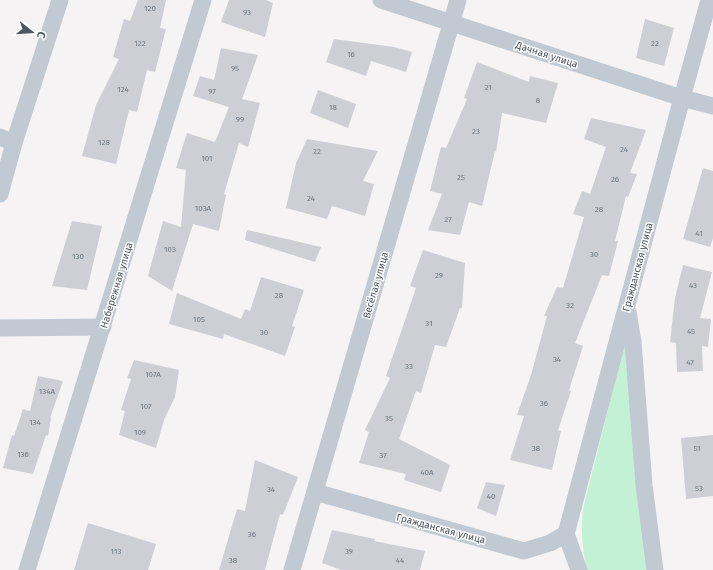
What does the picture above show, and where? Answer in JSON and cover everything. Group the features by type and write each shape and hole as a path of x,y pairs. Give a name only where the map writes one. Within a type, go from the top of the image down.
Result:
{"street":[{"path":"0,194 7,140 60,0"},
{"name":"Набережная улица","path":"27,570 203,0"},
{"name":"Дачная улица","path":"382,0 682,98 713,106"},
{"name":"Весёлая улица","path":"292,570 458,0"},
{"name":"Гражданская улица","path":"315,492 524,551 550,543 566,534 709,0"},
{"path":"627,306 633,342 644,485 655,570"},
{"path":"0,328 103,327"},
{"path":"566,534 579,570"}],"green space":[{"path":"626,338 648,570 587,570 582,538 584,505"}],"building":[{"path":"138,0 166,0 160,28 166,29 155,72 147,70 137,112 129,110 116,164 82,156 96,105 119,59 113,57 124,19 130,21"},
{"path":"229,0 266,0 273,3 265,37 221,22"},
{"path":"645,19 674,28 664,66 636,58"},
{"path":"334,39 394,47 412,52 406,72 371,61 366,76 326,62"},
{"path":"221,48 258,55 242,99 260,103 248,147 239,143 224,194 226,195 219,231 193,224 172,291 148,276 163,221 181,227 186,170 176,168 187,133 215,142 229,107 193,96 200,76 214,80"},
{"path":"477,62 529,82 530,76 558,83 546,123 502,113 496,152 495,151 482,206 469,202 460,235 428,230 442,194 430,191 441,147 446,148 467,99 464,98"},
{"path":"318,90 356,104 348,128 310,113"},
{"path":"591,118 646,130 630,173 637,174 628,197 626,196 615,241 618,241 609,276 602,275 575,343 583,346 569,390 571,391 558,430 561,431 552,470 510,460 524,416 517,415 531,375 547,316 544,316 557,287 563,288 584,217 573,214 582,191 590,194 606,147 584,139"},
{"path":"307,139 378,151 363,181 374,184 365,216 332,206 327,219 286,208 296,163"},
{"path":"703,168 713,171 713,238 710,247 683,239"},
{"path":"72,221 102,226 87,290 52,286"},
{"path":"247,230 321,247 315,262 245,240"},
{"path":"423,250 465,263 462,308 460,308 446,347 435,345 421,393 416,391 399,439 450,465 441,492 404,480 406,474 359,463 369,432 365,430 390,378 386,376 416,288 410,286"},
{"path":"683,265 712,272 700,318 711,319 708,347 702,346 703,371 677,372 676,343 670,342 675,298"},
{"path":"261,277 304,290 292,326 295,327 285,356 224,334 223,339 169,324 177,293 241,319 245,309 250,311"},
{"path":"134,360 179,370 175,397 164,420 156,448 119,435 125,411 121,410 131,379 127,378"},
{"path":"38,376 63,381 50,418 48,436 46,435 33,474 3,468 12,435 14,436 23,409 30,411"},
{"path":"713,435 713,496 686,499 681,438"},
{"path":"255,460 298,477 283,515 280,514 265,570 219,570 237,509 245,511"},
{"path":"486,482 505,485 496,516 477,508"},
{"path":"88,523 156,544 148,570 74,570"},
{"path":"332,530 375,539 374,541 425,551 420,570 341,570 322,563"}]}
